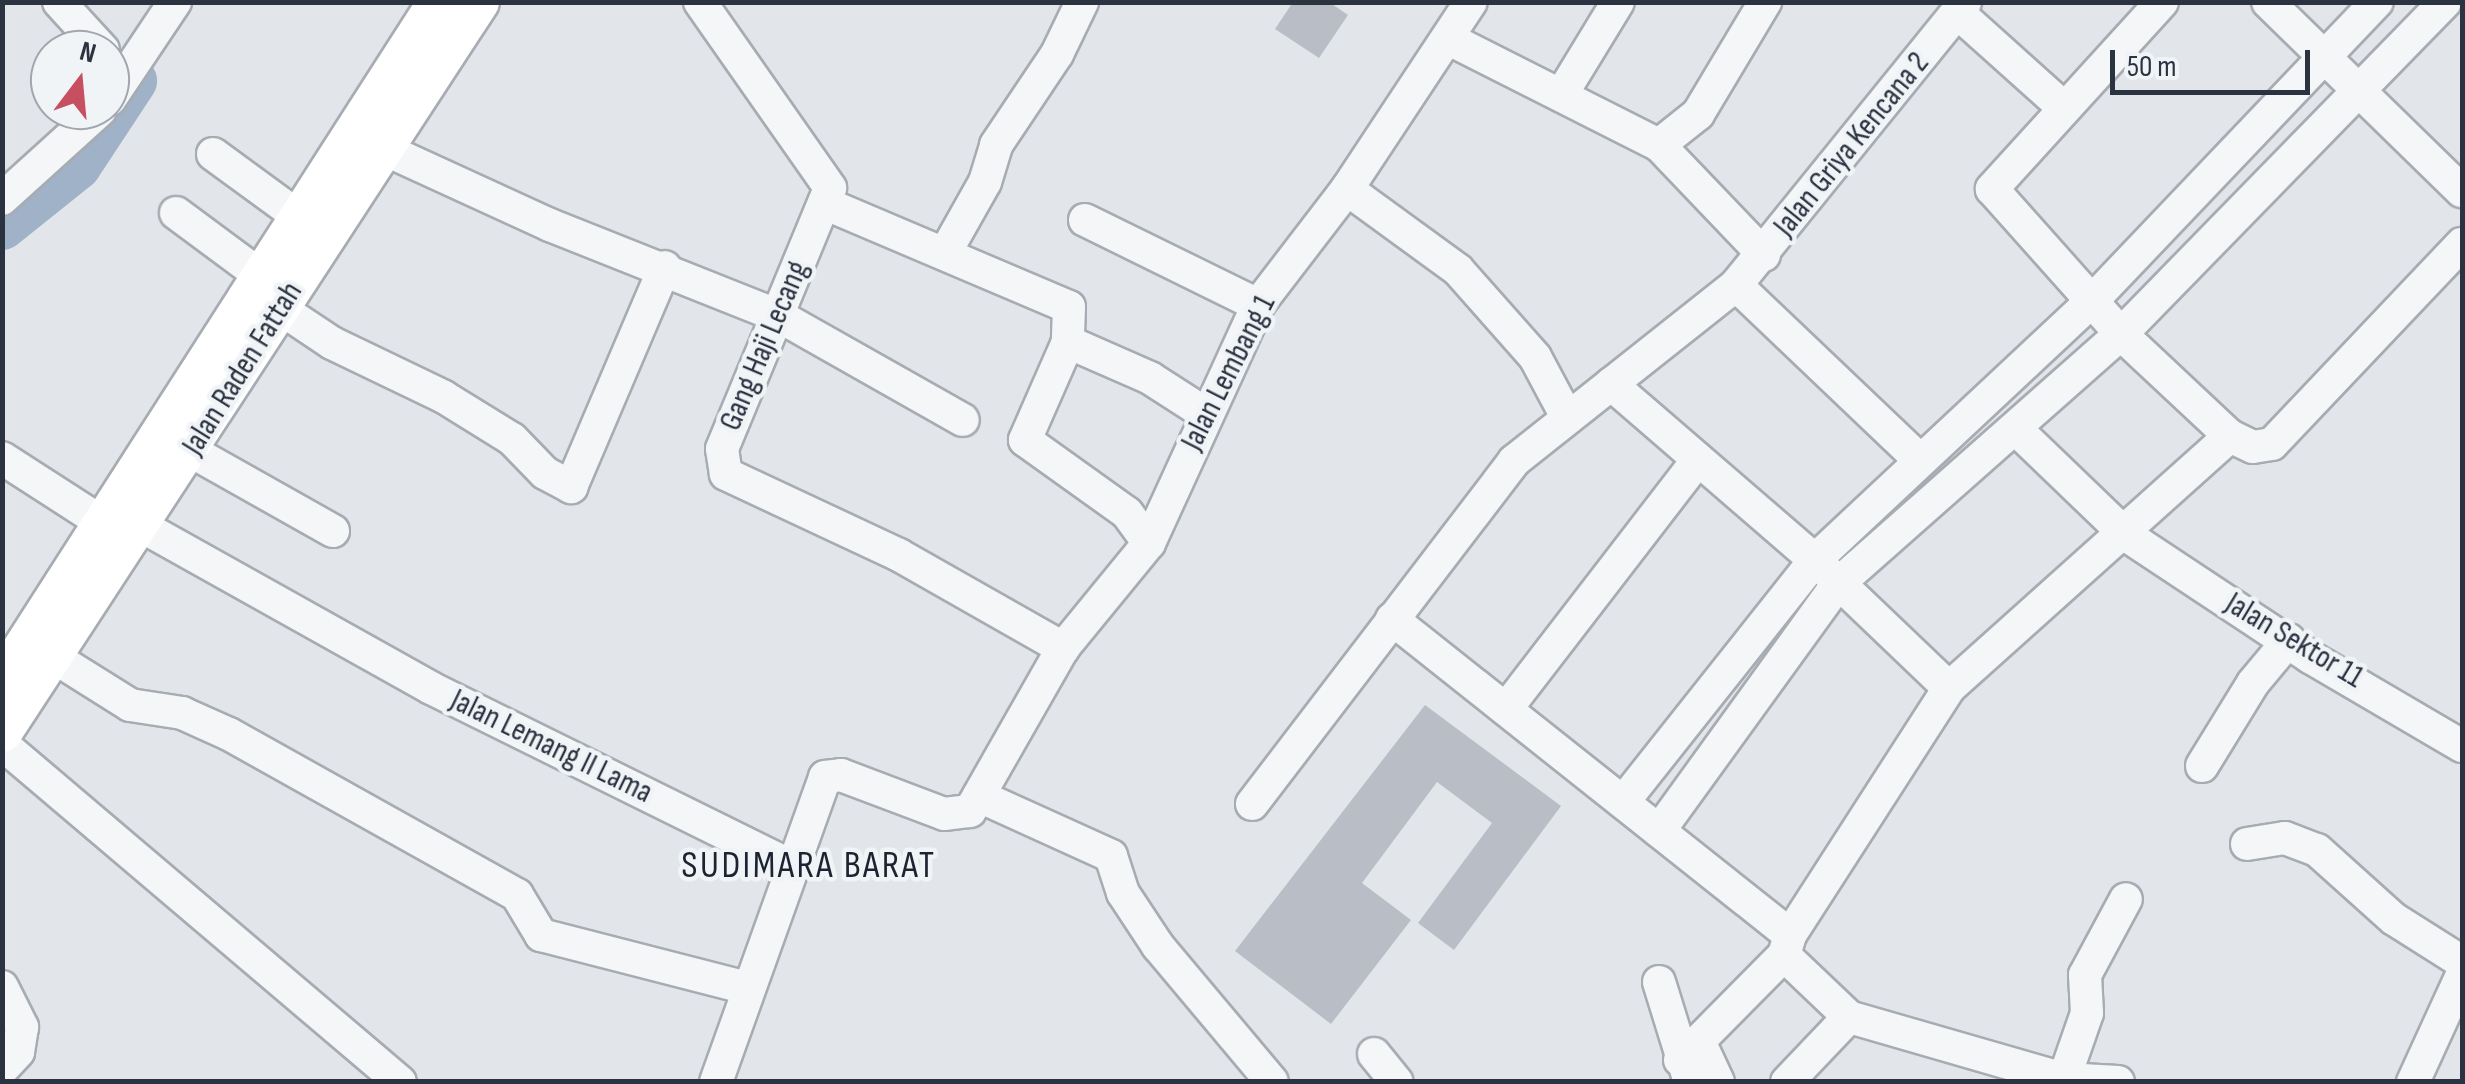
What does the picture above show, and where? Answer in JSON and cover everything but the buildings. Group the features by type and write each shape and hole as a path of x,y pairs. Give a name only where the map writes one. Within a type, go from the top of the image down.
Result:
{"main road":[{"name":"Jalan Raden Fattah","path":"11,684 52,656 119,519 191,451 271,293 300,217 438,2"},
{"name":"Jalan Raden Fattah","path":"3,731 11,684 271,293 384,149 478,2"}],"street":[{"path":"58,2 84,30"},
{"path":"130,53 175,2"},
{"path":"700,2 823,172 830,188 824,203 1069,307 1068,342 1025,440 1128,513 1149,543"},
{"path":"944,254 985,182 996,145 1057,54 1082,2"},
{"name":"Jalan Lembang 1","path":"979,796 1062,648 1149,543 1258,304 1347,189 1471,2"},
{"path":"1564,92 1618,2"},
{"path":"1659,144 1698,114 1765,2"},
{"path":"2162,2 1992,189 2121,334 2230,436 2253,448 2272,444 2462,244"},
{"path":"2268,2 2462,191"},
{"path":"1623,802 1815,560 2092,301 2377,2"},
{"path":"1659,831 1838,584 2121,334 2445,2"},
{"path":"1961,7 2064,108"},
{"name":"Jalan Griya Kencana 2","path":"1252,804 1514,460 1566,414 1611,384 1736,285 1961,7"},
{"path":"1449,39 1564,92 1659,144 1764,255"},
{"path":"2,199 78,130"},
{"path":"384,149 550,226 666,267 779,316 963,420"},
{"path":"213,154 300,217"},
{"path":"1347,189 1458,270 1535,357 1566,414"},
{"name":"Gang Haji Lecang","path":"824,203 722,449 726,474 899,555 1062,648"},
{"path":"176,213 332,343 444,397 512,438 545,474 572,487 666,267"},
{"path":"1085,220 1258,304"},
{"path":"2411,299 2462,281"},
{"path":"1736,285 1920,460"},
{"path":"1068,342 1150,378 1206,414"},
{"path":"1611,384 1815,560 1949,688"},
{"path":"2016,429 2126,535"},
{"path":"1690,1061 1787,945 1949,688 2126,535 2230,436"},
{"path":"191,451 333,531"},
{"name":"Jalan Lemang II Lama","path":"2,458 431,688 793,866"},
{"path":"1506,709 1696,461"},
{"name":"Jalan Sektor 11","path":"2126,535 2462,746"},
{"path":"1392,619 1659,831 1787,945 1849,1017 2091,1080 2086,974 2126,898"},
{"path":"2202,766 2253,682 2289,640"},
{"path":"52,656 130,705 182,713 228,734 517,895 541,935 748,988"},
{"path":"2,744 400,1082"},
{"path":"716,1082 830,774 959,816 979,796 1110,856 1122,893 1158,946 1272,1082"},
{"path":"2246,844 2286,838 2317,850 2394,919 2462,962"},
{"path":"2412,1082 2462,975"},
{"path":"1659,982 1690,1061 1718,1082"},
{"path":"2,987 22,1027 18,1052 2,1068"},
{"path":"1788,1082 1849,1017"},
{"path":"1374,1054 1397,1082"}],"waterway":[{"path":"2,226 77,166 133,81"}],"district":[{"name":"SUDIMARA BARAT","path":"809,866"}]}
